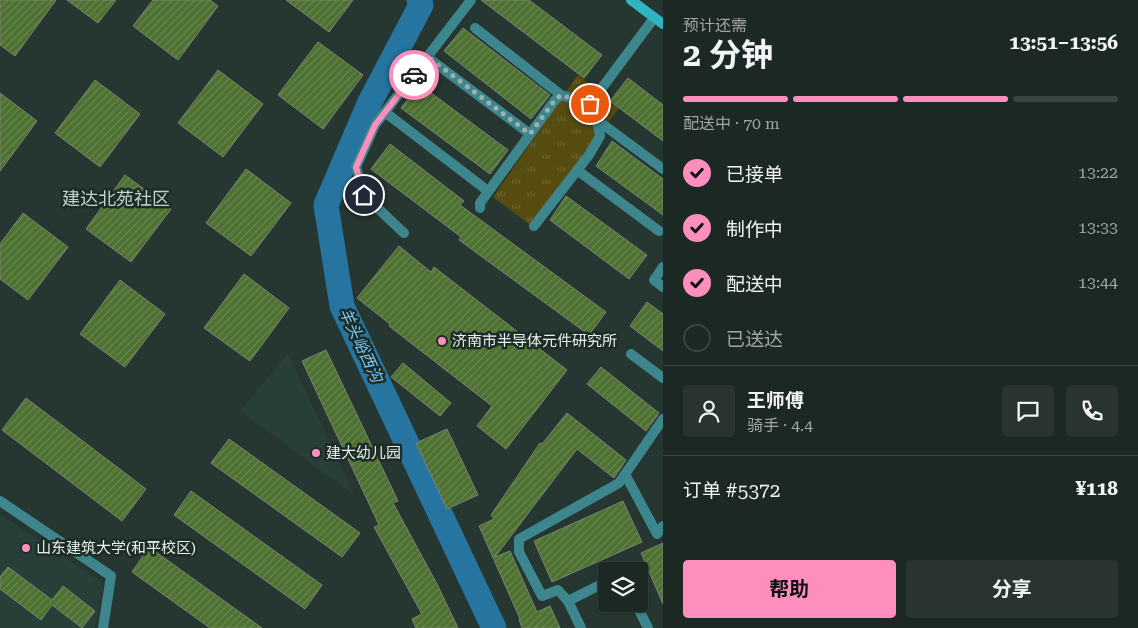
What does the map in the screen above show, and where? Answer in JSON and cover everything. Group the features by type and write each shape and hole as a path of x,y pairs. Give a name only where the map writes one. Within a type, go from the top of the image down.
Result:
{"main road":[{"path":"631,0 659,21"}],"street":[{"path":"404,233 364,195 356,167 375,125 471,0"},
{"path":"590,104 659,21"},
{"path":"475,28 561,95 590,104 597,120 600,136 589,155 534,226"},
{"path":"428,57 530,134"},
{"path":"480,208 480,203 488,191 555,100 561,95"},
{"path":"386,113 488,191"},
{"path":"597,120 663,169"},
{"path":"578,170 659,231"},
{"path":"663,267 654,280 663,287"},
{"path":"631,354 663,378"},
{"path":"581,628 568,601 558,590 542,596 520,552 519,539 619,483 663,419"},
{"path":"626,474 657,534 663,526"},
{"path":"0,501 111,576 103,628"},
{"path":"568,601 598,586"},
{"path":"640,612 648,628"}],"shaded area":[{"name":"建大幼儿园","path":"288,353 355,496 240,411"},
{"name":"山东建筑大学(和平校区)","path":"0,514 103,583 95,628 0,628"}],"green space":[{"path":"578,75 619,108 530,225 493,197"}],"building":[{"path":"0,0 56,0 15,56 0,45"},
{"path":"67,0 116,0 98,23"},
{"path":"153,0 210,0 218,6 178,60 133,26"},
{"path":"286,0 353,0 329,32"},
{"path":"481,0 529,0 602,55 584,78"},
{"path":"463,28 550,95 531,119 444,51"},
{"path":"318,42 363,75 323,129 278,95"},
{"path":"218,70 263,104 223,157 178,123"},
{"path":"628,78 663,105 663,141 610,101"},
{"path":"95,80 140,114 100,167 55,133"},
{"path":"419,84 508,150 490,174 401,108"},
{"path":"0,93 37,121 0,171"},
{"path":"612,141 663,179 663,215 596,166"},
{"path":"390,144 464,201 460,205 606,312 589,335 459,240 461,237 371,169"},
{"path":"246,169 291,203 251,256 206,223"},
{"path":"125,175 171,209 131,262 86,229"},
{"path":"566,196 647,255 629,279 550,220"},
{"path":"23,213 68,247 28,300 0,279 0,244"},
{"path":"399,246 431,272 434,267 567,370 506,449 477,426 492,406 389,326 390,324 357,298"},
{"path":"244,274 289,308 250,361 204,328"},
{"path":"120,280 165,314 125,367 80,334"},
{"path":"647,302 663,314 663,351 630,326"},
{"path":"326,350 398,501 393,503 437,584 458,628 416,628 412,619 422,614 374,527 379,525 302,361"},
{"path":"403,363 451,403 440,416 391,377"},
{"path":"601,367 659,413 646,431 587,384"},
{"path":"26,398 146,489 122,521 2,430"},
{"path":"567,413 626,460 614,478 577,449 495,557 510,551 537,612 550,606 560,628 522,628 520,619 479,526 494,519 491,515 540,443 542,444"},
{"path":"447,429 478,495 447,509 416,443"},
{"path":"229,439 360,533 342,557 211,463"},
{"path":"191,491 322,585 305,609 174,515"},
{"path":"623,501 642,542 552,582 534,541"},
{"path":"663,543 663,604 648,569 648,562 645,562 641,553"},
{"path":"149,547 262,628 210,628 132,572"},
{"path":"8,567 52,600 63,586 95,611 82,628 52,605 41,620 0,589 0,577"}],"waterway":[{"name":"羊头峪西沟","path":"419,0 421,5 370,102 326,205 342,306 494,628"}],"way so far":[{"path":"414,75 428,57 530,134 555,100 561,95 590,104"}],"place":[{"name":"济南市半导体元件研究所","path":"442,341"},
{"name":"建大幼儿园","path":"316,453"},
{"name":"山东建筑大学(和平校区)","path":"26,548"}],"district":[{"name":"建达北苑社区","path":"116,198"}],"route":[{"path":"364,195 356,167 375,125 414,75"}]}
